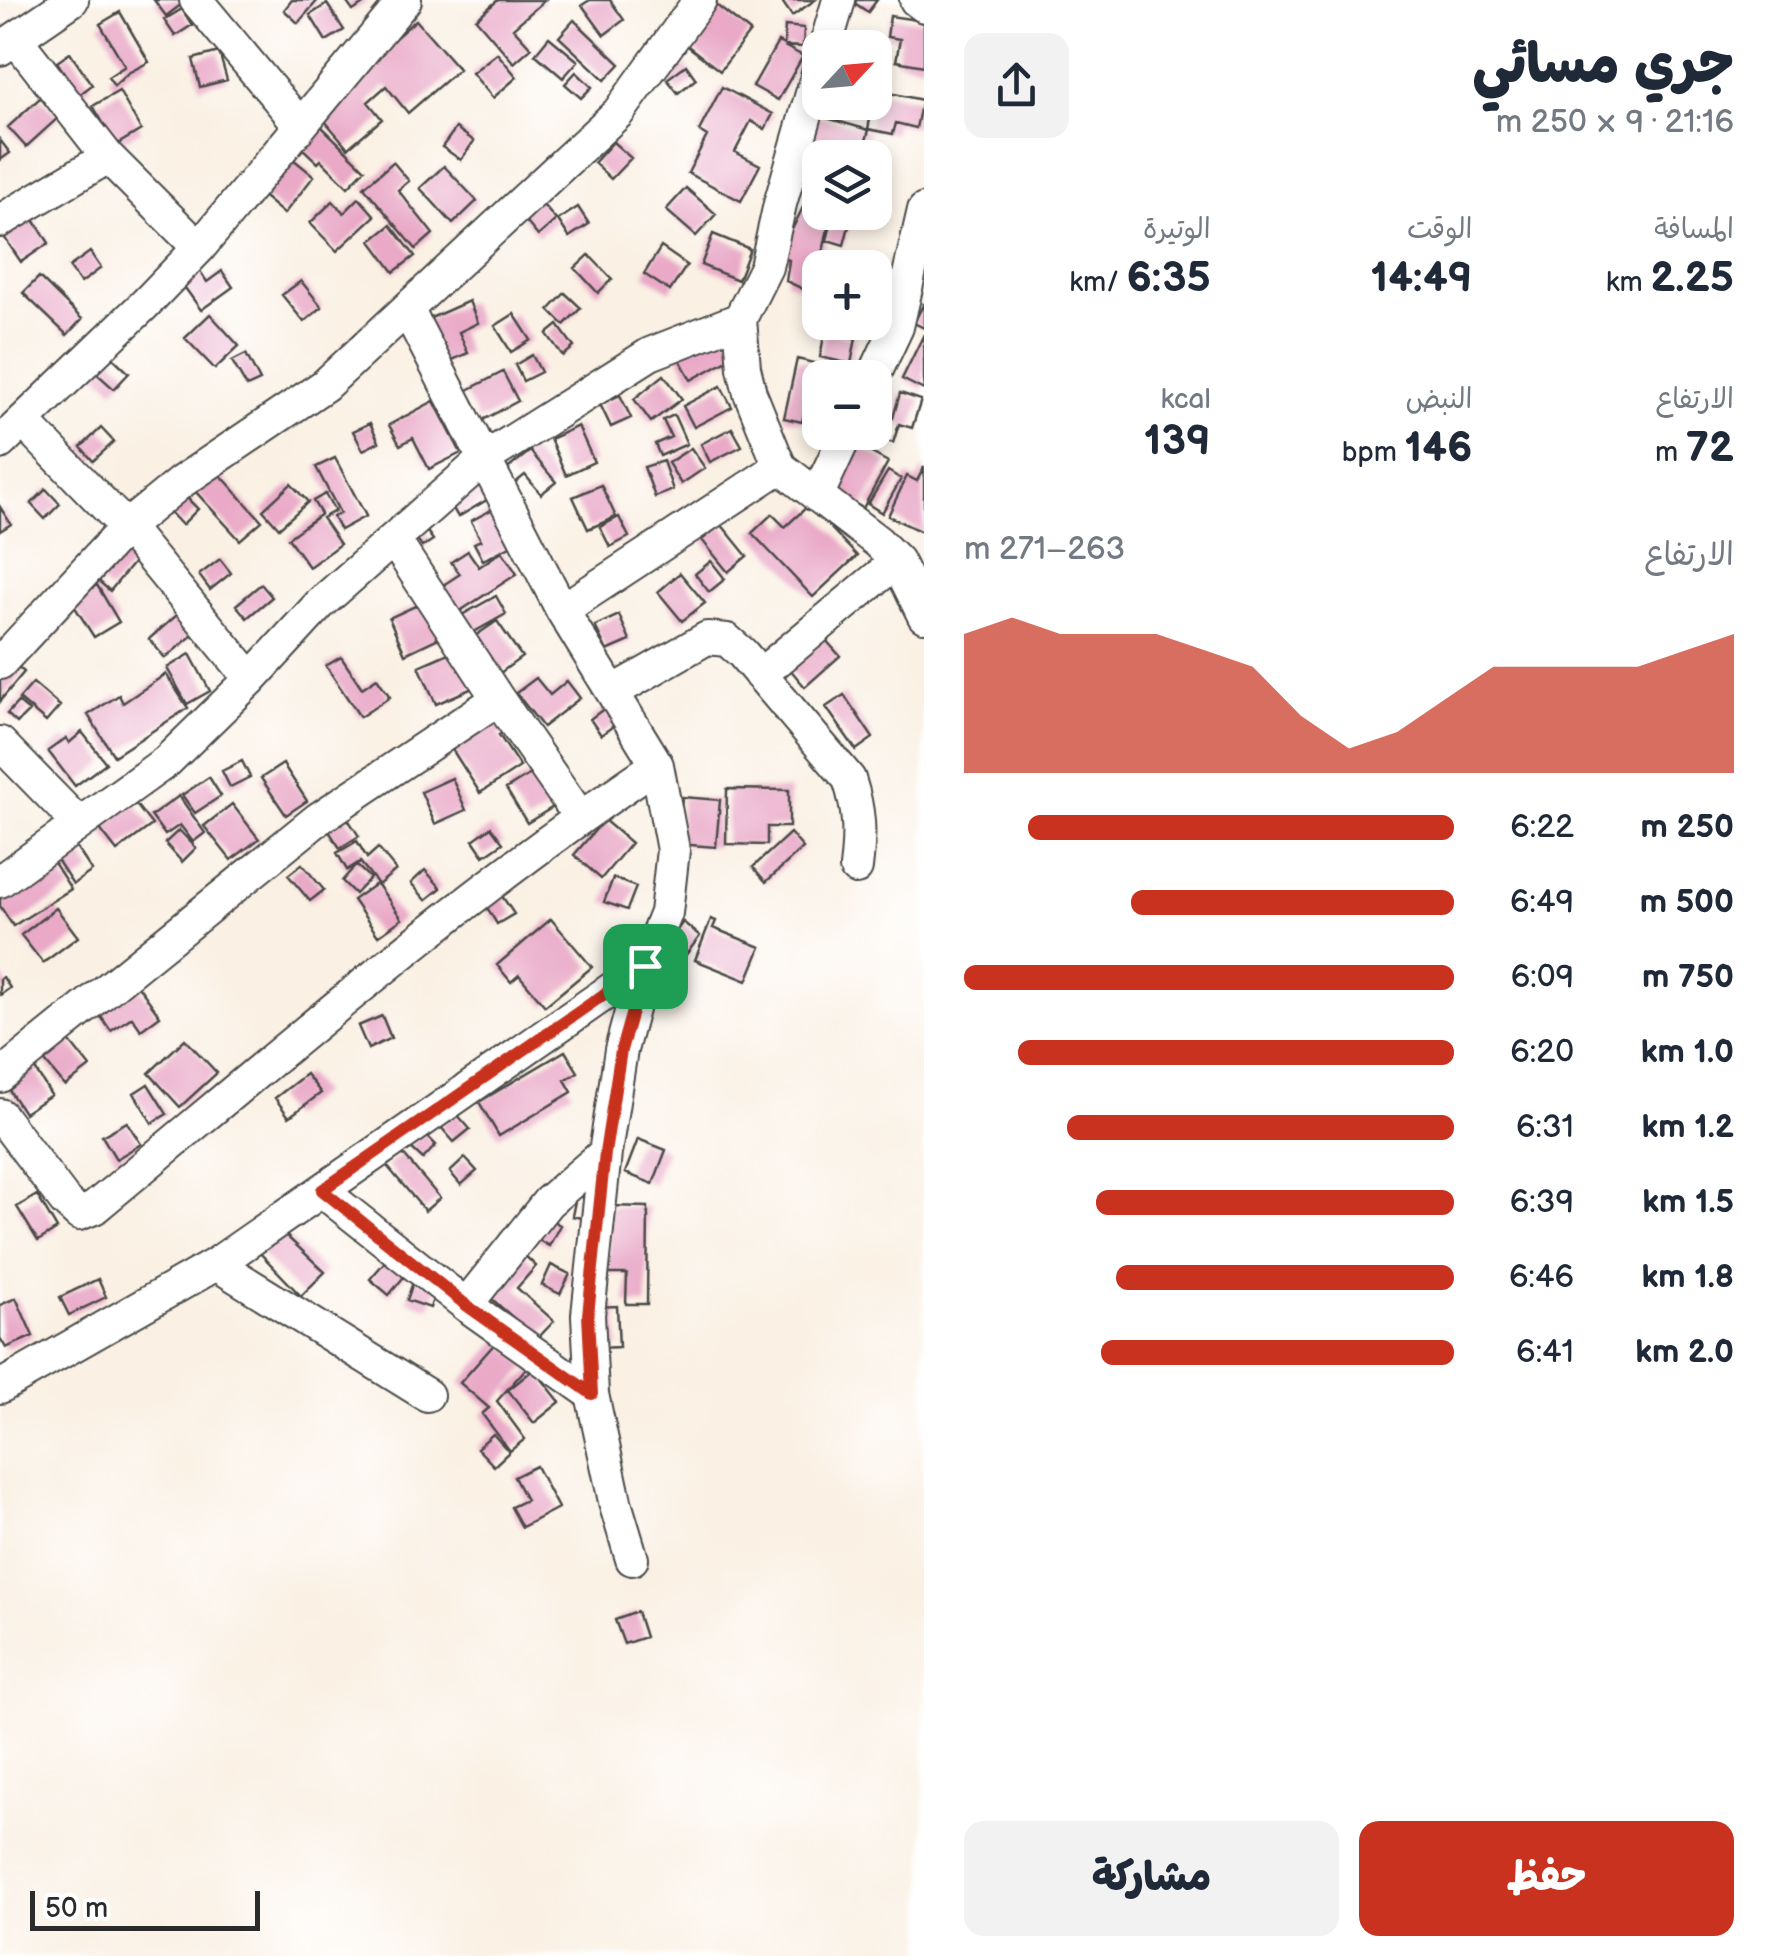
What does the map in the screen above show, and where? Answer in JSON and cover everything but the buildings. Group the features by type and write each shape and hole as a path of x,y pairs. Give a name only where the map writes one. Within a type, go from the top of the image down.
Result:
{"street":[{"path":"72,0 8,44 108,157 198,248"},
{"path":"196,0 300,125"},
{"path":"252,679 126,528 6,436 146,304 198,248 406,0"},
{"path":"0,663 126,528 181,482 325,385 618,113 700,0"},
{"path":"831,30 839,0"},
{"path":"916,0 924,6"},
{"path":"804,120 766,267 740,319 750,393 780,468 878,542 897,561 923,609"},
{"path":"0,221 108,157"},
{"path":"881,360 896,327 924,210"},
{"path":"407,310 562,610 657,765 673,850 666,912 645,966 621,1050 605,1153 588,1315 592,1394 616,1506 632,1559"},
{"path":"0,881 167,761 252,679 320,604 484,459 650,354 740,319"},
{"path":"817,496 839,450"},
{"path":"562,610 780,468"},
{"path":"394,540 580,817"},
{"path":"760,675 897,561"},
{"path":"614,692 707,638 727,640 742,652 849,779 860,832 856,868"},
{"path":"0,1076 318,819 498,699"},
{"path":"0,742 79,824"},
{"path":"0,1115 65,1201 79,1214 94,1208 456,909 657,765"},
{"path":"0,1387 216,1264 645,966"},
{"path":"466,1305 548,1202 605,1153"},
{"path":"322,1190 466,1305 592,1394"},
{"path":"216,1264 427,1395"}],"route":[{"path":"645,966 621,1050 605,1153 588,1315 592,1394 466,1305 322,1190 645,966"}]}
